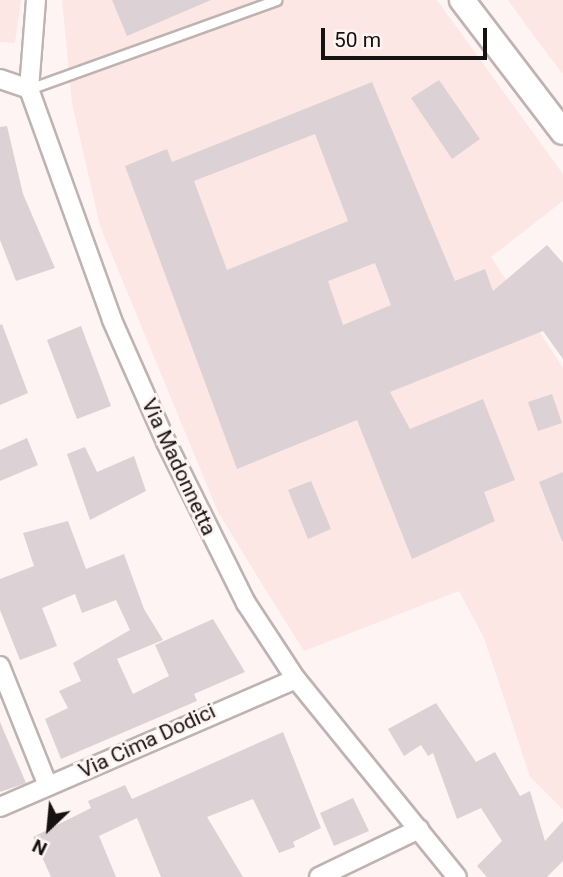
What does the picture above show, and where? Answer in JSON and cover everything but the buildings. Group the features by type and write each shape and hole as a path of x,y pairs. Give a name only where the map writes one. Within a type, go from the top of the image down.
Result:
{"main road":[{"path":"462,0 563,132"}],"street":[{"name":"Via Madonnetta","path":"34,3 29,89 112,320 166,442 246,603 296,679 457,877"},
{"path":"0,79 29,89"},
{"path":"0,666 48,786"},
{"name":"Via Cima Dodici","path":"0,807 296,679"},
{"path":"319,877 419,829"}],"lane":[{"path":"29,89 276,0"}],"shaded area":[{"path":"0,0 21,0 15,43 0,42"},
{"path":"62,0 437,0 563,174 563,201 491,257 563,368 563,810 530,777 484,638 459,591 304,651 268,594 218,512 100,226 72,103"},
{"path":"508,0 563,0 563,74 536,39"}]}
